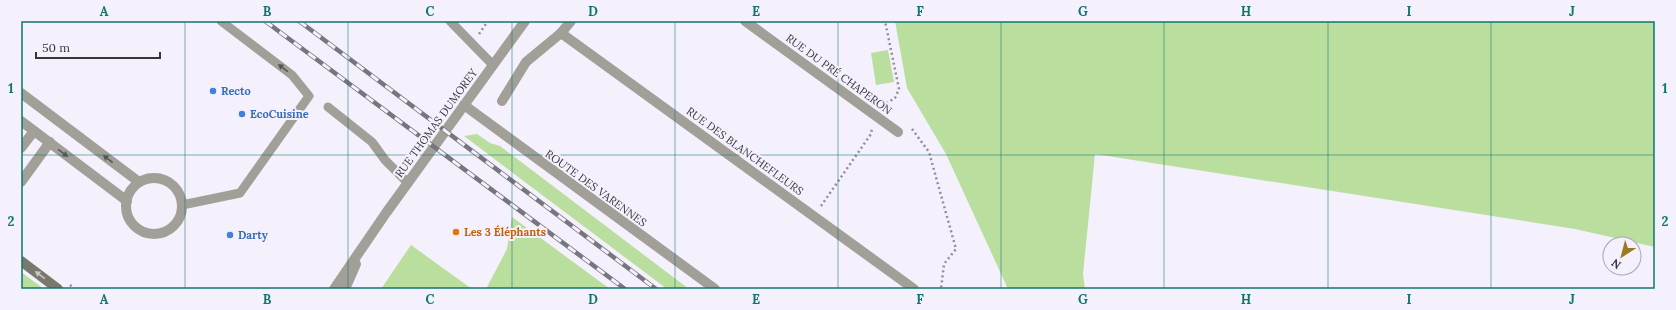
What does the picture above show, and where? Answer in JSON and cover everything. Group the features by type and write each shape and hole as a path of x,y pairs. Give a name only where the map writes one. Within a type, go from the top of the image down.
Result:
{"main road":[{"path":"21,261 58,289"}],"street":[{"name":"RUE THOMAS DUMOREY","path":"334,289 368,238 525,21"},
{"path":"502,101 526,62 562,33 571,21"},
{"name":"RUE DU PRÉ CHAPERON","path":"745,21 898,132"},
{"name":"RUE DES BLANCHEFLEURS","path":"562,33 914,289"},
{"path":"21,93 139,182"},
{"name":"ROUTE DES VARENNES","path":"464,105 715,289"},
{"path":"21,121 126,201"},
{"path":"21,148 34,131"},
{"path":"21,182 50,142"},
{"path":"154,178 169,183 178,192 182,205 180,214 176,222 170,228 162,232 152,233 143,231 130,220 126,207 126,201 129,194 139,182 154,178"},
{"name":"RUE THOMAS DUMOREY","path":"345,289 368,238"}],"lane":[{"path":"182,205 240,193 309,96 292,75 221,21"},
{"path":"450,21 493,65"},
{"path":"328,107 372,142 386,160 408,183"}],"path":[{"path":"880,107 886,111"},
{"path":"911,128 929,152 956,249 944,264 941,289"}],"green space":[{"path":"895,21 1655,21 1655,247 1642,244 1642,236 1606,236 1575,229 1095,154 1083,274 1085,289 1008,289 946,154 907,88"},
{"path":"888,50 894,82 876,85 871,53"},
{"path":"477,134 490,143 500,146 689,289 667,289 464,136"},
{"path":"512,217 610,289 486,289 507,249"},
{"path":"411,245 472,289 381,289"},
{"path":"21,272 44,289 21,289"}],"railway":[{"path":"265,21 625,289"},
{"path":"299,21 656,289"}],"place":[{"name":"Recto","path":"213,91"},
{"name":"EcoCuisine","path":"242,114"},
{"name":"Les 3 Éléphants","path":"456,232"},
{"name":"Darty","path":"230,235"}]}
